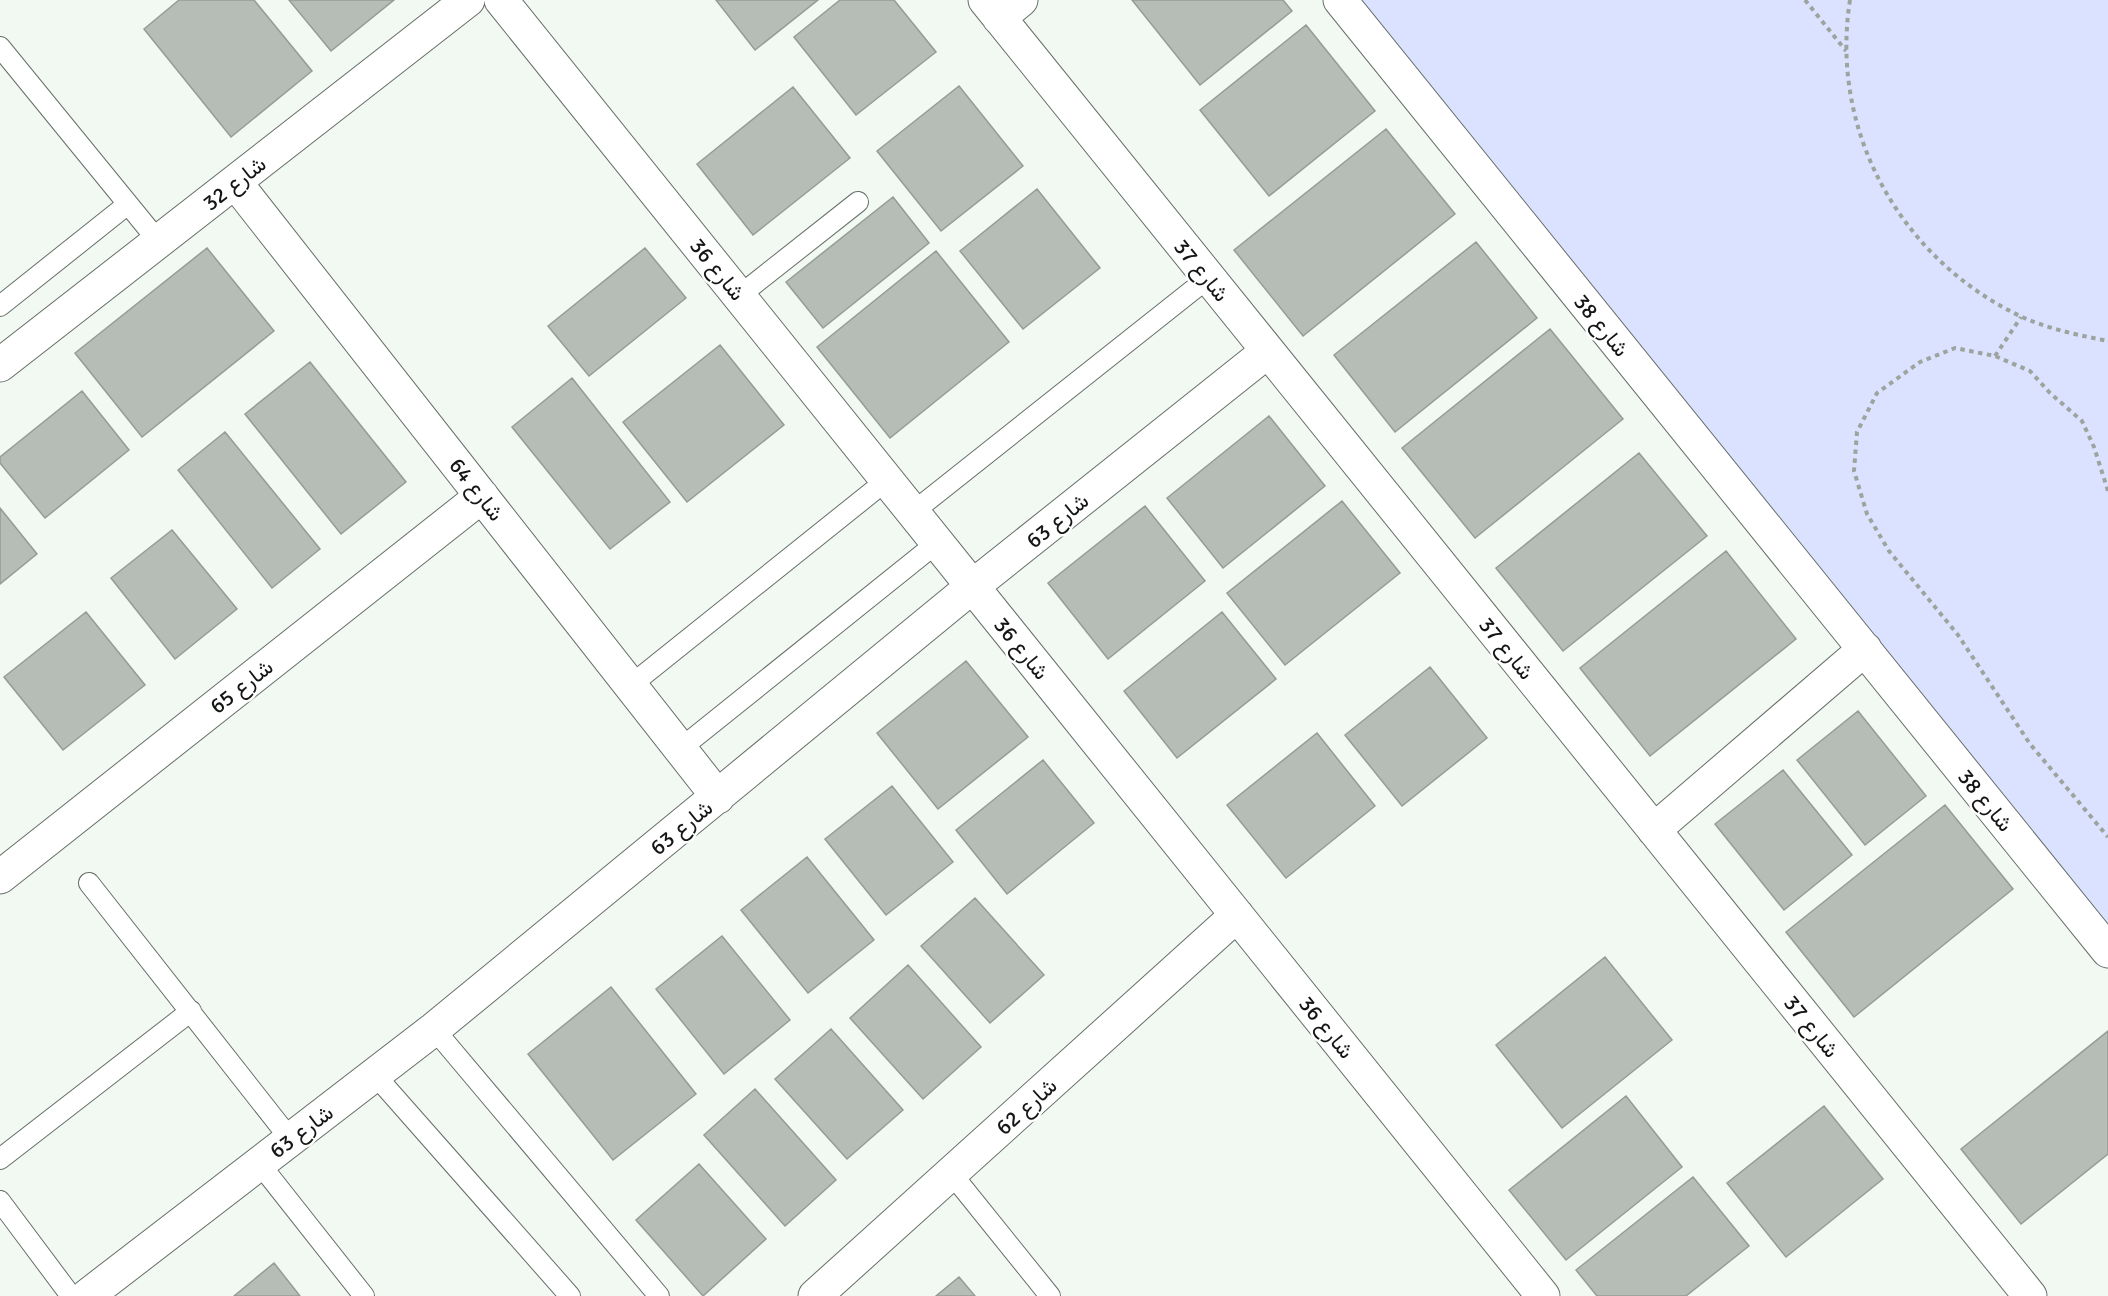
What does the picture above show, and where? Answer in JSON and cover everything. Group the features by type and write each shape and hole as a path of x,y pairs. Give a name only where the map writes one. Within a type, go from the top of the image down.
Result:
{"street":[{"name":"شارع 32","path":"0,365 468,0"},
{"name":"شارع 36","path":"501,0 1544,1296"},
{"name":"شارع 38","path":"1340,0 2108,951"},
{"name":"شارع 37","path":"1001,6 1208,278 2030,1296"},
{"name":"شارع 64","path":"235,182 718,797"},
{"name":"شارع 63","path":"87,1296 434,1029 973,586 1268,351"},
{"name":"شارع 65","path":"0,877 482,496"},
{"path":"1654,830 1865,649"},
{"name":"شارع 62","path":"815,1296 1237,915"}],"lane":[{"path":"0,47 159,242"},
{"path":"739,296 858,202"},
{"path":"0,306 128,204"},
{"path":"913,512 1208,278"},
{"path":"631,686 887,480"},
{"path":"680,749 938,542"},
{"path":"89,883 291,1140"},
{"path":"0,1159 191,1011"},
{"path":"434,1029 659,1296"},
{"path":"375,1075 570,1296"},
{"path":"260,1163 363,1296"},
{"path":"951,1173 1050,1296"},
{"path":"0,1201 71,1296"}],"path":[{"path":"1805,0 1847,52"},
{"path":"1850,0 1847,20 1847,66 1854,111 1867,155 1887,196 1913,234 1945,266 1981,295 2021,317 2064,332 2108,341"},
{"path":"1995,356 2021,317"},
{"path":"2108,491 2094,447 2082,421 2050,393 2030,371 1995,356 1955,348 1920,362 1878,393 1857,432 1854,471 1867,514 1889,551 1958,635 2030,744 2108,837"}],"shaded area":[{"path":"1340,0 2108,0 2108,951"}],"building":[{"path":"179,0 254,0 312,71 231,137 144,29"},
{"path":"289,0 394,0 331,51"},
{"path":"716,0 818,0 755,50"},
{"path":"840,0 894,0 936,52 856,115 794,37"},
{"path":"1132,0 1283,0 1292,11 1200,85"},
{"path":"1306,25 1375,111 1269,196 1200,110"},
{"path":"959,86 1023,166 941,231 877,151"},
{"path":"793,87 850,158 753,235 697,164"},
{"path":"1386,129 1455,214 1303,336 1234,250"},
{"path":"1037,189 1100,268 1023,329 960,251"},
{"path":"893,197 929,243 823,328 786,282"},
{"path":"1476,242 1537,318 1395,432 1334,355"},
{"path":"207,248 274,331 142,437 75,353"},
{"path":"645,248 686,298 589,376 548,326"},
{"path":"936,251 1009,342 890,438 817,347"},
{"path":"1550,329 1623,419 1475,538 1402,448"},
{"path":"720,345 784,425 687,502 623,422"},
{"path":"310,362 406,482 341,534 245,414"},
{"path":"572,378 670,502 610,549 512,427"},
{"path":"82,391 129,450 45,518 0,463 0,457"},
{"path":"1269,416 1325,486 1223,568 1167,498"},
{"path":"225,432 320,549 272,588 178,470"},
{"path":"1639,453 1707,536 1563,651 1496,568"},
{"path":"1342,501 1400,573 1285,665 1227,593"},
{"path":"1145,506 1205,581 1108,659 1048,583"},
{"path":"0,508 37,554 0,584"},
{"path":"172,530 237,609 175,659 111,578"},
{"path":"1726,551 1796,639 1650,756 1580,668"},
{"path":"86,612 145,685 63,750 4,677"},
{"path":"1222,612 1276,679 1177,758 1124,691"},
{"path":"966,661 1028,737 938,809 877,733"},
{"path":"1430,667 1487,738 1402,806 1345,735"},
{"path":"1858,711 1926,796 1865,845 1797,760"},
{"path":"1317,733 1375,806 1286,878 1227,805"},
{"path":"1043,760 1094,823 1007,894 956,830"},
{"path":"1783,770 1852,855 1784,910 1715,824"},
{"path":"892,786 953,862 886,915 825,839"},
{"path":"1945,805 2013,889 1854,1017 1786,932"},
{"path":"807,857 874,940 808,993 741,910"},
{"path":"975,898 1044,975 990,1023 921,946"},
{"path":"722,936 790,1020 724,1074 656,989"},
{"path":"1605,957 1672,1040 1562,1128 1496,1045"},
{"path":"908,965 981,1047 923,1099 850,1018"},
{"path":"611,987 696,1094 613,1160 528,1054"},
{"path":"831,1029 903,1110 847,1159 775,1079"},
{"path":"2108,1031 2108,1154 2021,1224 1961,1149"},
{"path":"755,1089 836,1180 785,1226 704,1135"},
{"path":"1626,1096 1682,1167 1566,1260 1509,1190"},
{"path":"1824,1106 1883,1179 1786,1257 1727,1183"},
{"path":"699,1164 766,1239 703,1296 636,1220"},
{"path":"1693,1177 1749,1246 1686,1296 1597,1296 1576,1270"},
{"path":"274,1263 300,1296 234,1296"},
{"path":"959,1277 975,1296 936,1296"}]}
